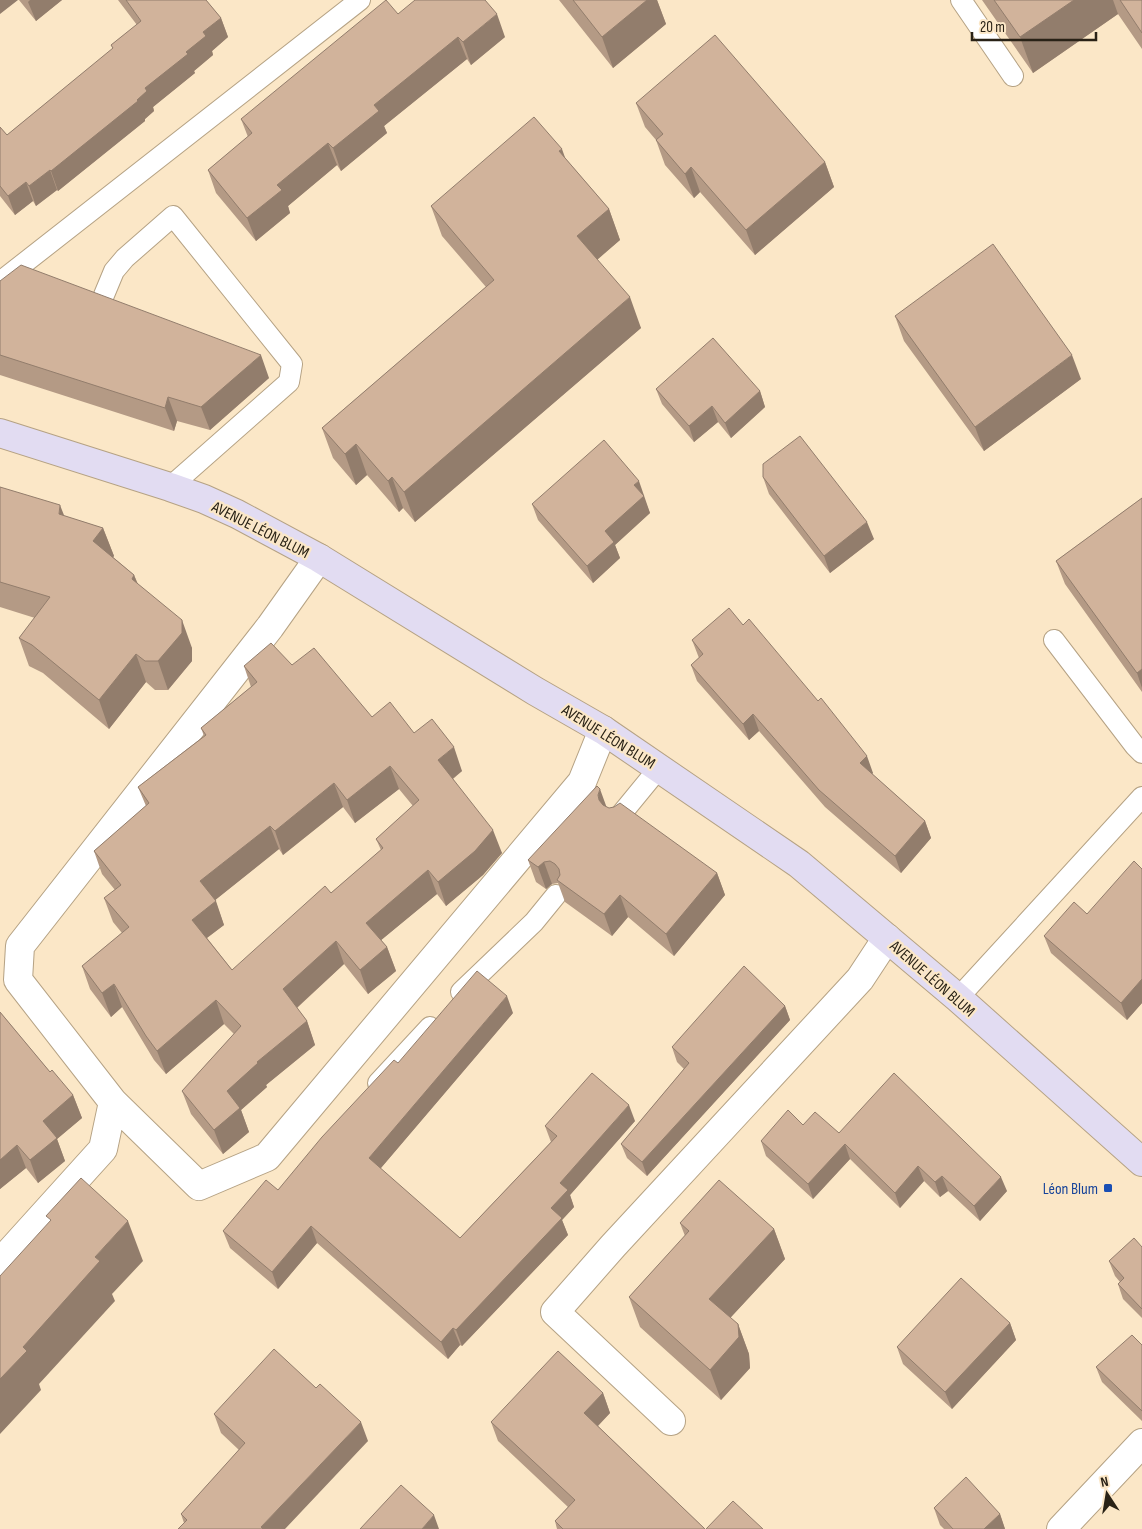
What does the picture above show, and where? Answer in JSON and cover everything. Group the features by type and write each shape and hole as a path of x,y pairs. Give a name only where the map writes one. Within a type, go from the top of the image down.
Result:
{"street":[{"name":"AVENUE LÉON BLUM","path":"0,433 170,487 237,514 319,558 535,691 603,730 799,864 958,998 1142,1162"},
{"path":"0,967 20,946 270,628 319,558"},
{"path":"20,946 18,980 113,1102 199,1186 267,1157 582,782 603,730"},
{"path":"671,1421 555,1312 613,1246 860,979 887,938"},
{"path":"0,1263 103,1149 113,1102"},
{"path":"1061,1529 1142,1443"}],"lane":[{"path":"0,282 360,0"},
{"path":"961,0 1013,76"},
{"path":"104,295 114,271 125,258 173,216 292,364 289,382 170,487"},
{"path":"1054,640 1142,753"},
{"path":"618,818 659,768"},
{"path":"958,998 1142,797"},
{"path":"367,1095 466,988 534,922 556,895"}],"building":[{"path":"126,0 206,0 221,18 203,32 206,36 186,52 188,54 145,88 147,91 138,101 51,171 29,186 26,182 8,196 0,186 0,127 7,135 113,48 111,45 141,21"},
{"path":"386,0 398,14 415,0 485,0 497,14 463,42 458,37 374,105 379,111 333,148 328,143 277,185 282,190 247,218 208,170 252,133 241,119"},
{"path":"573,0 647,0 602,37"},
{"path":"994,0 1074,0 1020,37"},
{"path":"1120,0 1142,0 1142,33"},
{"path":"715,35 825,162 746,230 691,167 685,174 656,140 663,134 636,103"},
{"path":"534,117 562,149 559,151 609,209 577,236 630,297 404,492 392,477 388,481 356,444 345,454 322,428 494,280 431,206"},
{"path":"993,244 1072,355 975,427 895,316"},
{"path":"21,265 261,355 201,407 168,397 165,408 0,355 0,281"},
{"path":"713,338 760,391 725,423 712,406 689,426 656,389"},
{"path":"800,436 867,522 824,556 763,477 763,464"},
{"path":"604,440 639,481 634,485 644,496 605,531 614,542 587,566 532,504"},
{"path":"0,487 60,505 59,514 103,528 93,541 134,575 132,579 182,620 182,633 158,661 145,661 136,654 99,700 32,645 19,638 50,597 0,582"},
{"path":"1142,498 1142,669 1137,673 1056,561"},
{"path":"729,608 743,625 749,619 818,701 821,698 867,756 860,763 925,821 895,856 819,790 753,714 743,724 691,665 703,654 692,640"},
{"path":"271,643 292,665 314,648 372,717 390,702 414,733 432,719 454,747 438,760 493,830 475,851 438,882 428,870 366,923 387,947 360,970 336,941 283,989 307,1021 257,1062 227,1091 240,1108 214,1130 182,1091 241,1026 216,1000 157,1051 114,984 102,993 82,966 129,927 104,898 121,885 94,851 149,803 138,787 206,735 201,728 257,682 244,666","holes":["390,766 419,800 376,839 383,848 331,893 325,886 232,970 192,920 216,901 200,881 270,826 275,831 334,783 347,800"]},
{"path":"597,786 600,789 599,800 603,805 609,808 620,803 717,873 666,934 620,895 604,914 557,880 560,875 559,869 555,864 550,861 544,862 538,867 528,860"},
{"path":"1134,861 1142,869 1142,979 1121,1003 1044,936 1074,902 1087,914"},
{"path":"744,966 785,1006 642,1162 621,1144 689,1063 672,1047"},
{"path":"477,971 507,996 369,1158 460,1238 557,1136 545,1126 592,1073 629,1105 560,1183 568,1190 551,1208 562,1218 456,1330 453,1328 441,1342 311,1226 272,1272 223,1231 266,1180 278,1190 322,1137 394,1060 398,1063"},
{"path":"0,1012 50,1072 52,1070 73,1095 43,1121 57,1138 30,1160 17,1145 0,1160"},
{"path":"894,1073 1001,1177 974,1206 942,1176 935,1182 918,1166 895,1193 845,1144 808,1184 761,1141 788,1110 803,1125 815,1112 839,1133"},
{"path":"81,1178 128,1221 95,1257 100,1261 23,1347 27,1351 0,1379 0,1276 51,1220 46,1216"},
{"path":"719,1180 774,1229 709,1299 738,1324 739,1337 710,1370 629,1297 689,1231 680,1223"},
{"path":"1134,1238 1142,1247 1142,1309 1118,1284 1124,1278 1109,1261"},
{"path":"961,1278 1010,1323 945,1392 897,1347"},
{"path":"1132,1335 1142,1345 1142,1411 1096,1367"},
{"path":"274,1349 316,1388 320,1384 361,1422 261,1527 263,1529 178,1529 187,1520 181,1514 245,1443 214,1414"},
{"path":"558,1351 603,1393 584,1413 705,1529 563,1529 555,1521 575,1500 491,1422"},
{"path":"966,1477 1000,1514 984,1529 953,1529 934,1508"},
{"path":"401,1485 434,1515 422,1529 360,1529"},
{"path":"733,1501 763,1529 706,1529"}],"place":[{"name":"Léon Blum","path":"1108,1188"}]}
